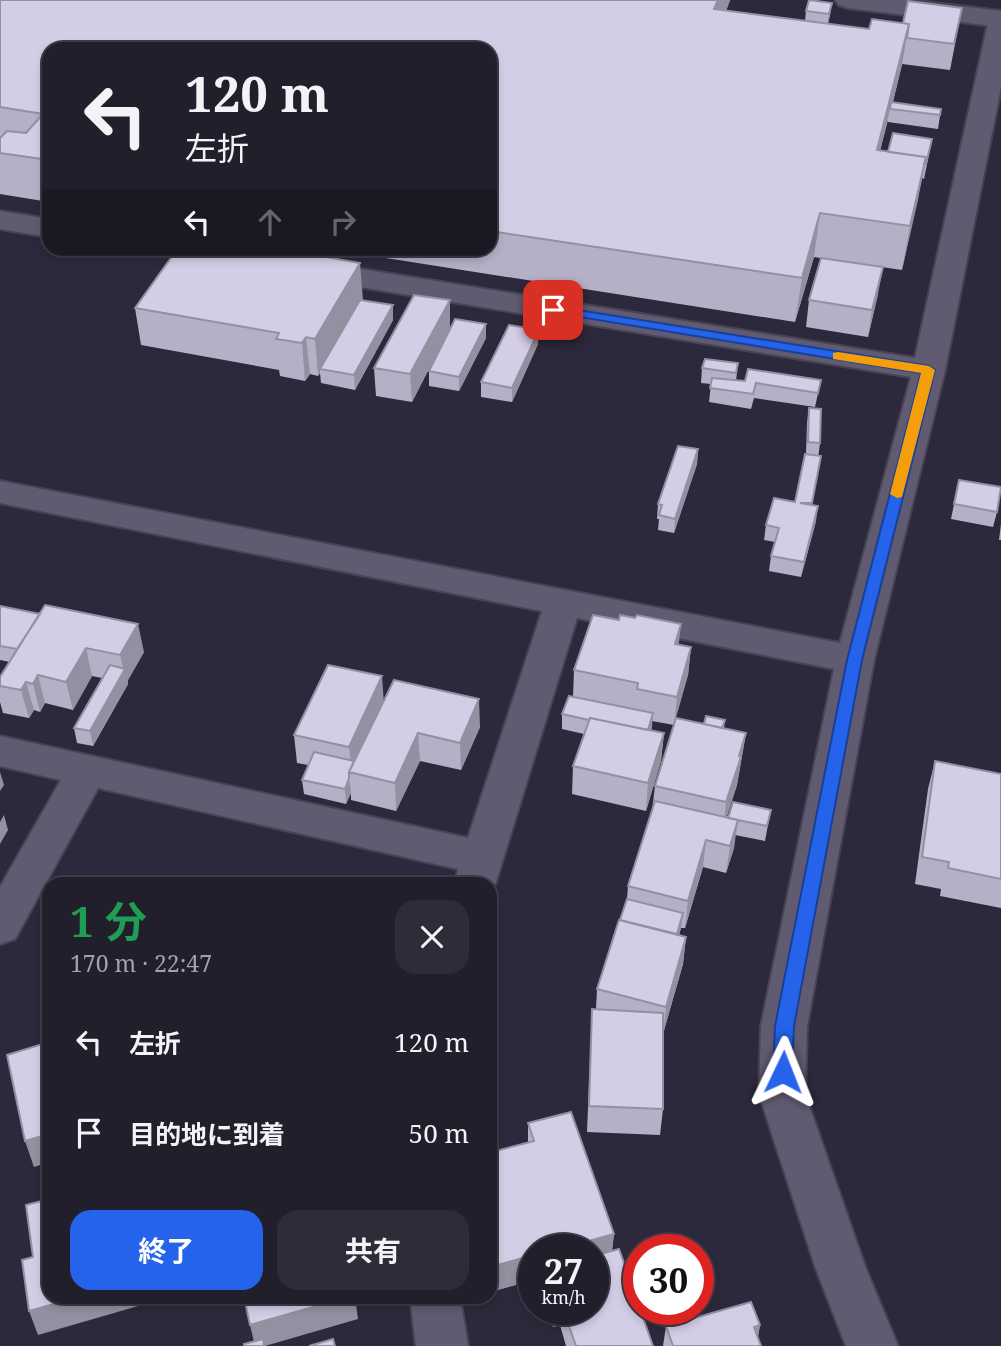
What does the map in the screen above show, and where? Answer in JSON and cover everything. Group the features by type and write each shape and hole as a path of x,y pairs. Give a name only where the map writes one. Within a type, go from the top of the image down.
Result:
{"street":[{"path":"848,0 1001,21 929,370 855,660 784,1026 782,1094 841,1269 872,1346"},
{"path":"0,220 42,227"},
{"path":"287,266 929,370"},
{"path":"0,492 855,660"},
{"path":"0,751 478,871 564,602"},
{"path":"0,926 87,771"},
{"path":"436,1304 442,1346"}],"building":[{"path":"0,0 718,0 714,9 869,29 872,19 909,24 877,150 926,157 910,226 820,213 802,278 497,232 497,42 42,42 42,114 0,107"},
{"path":"809,0 832,3 829,14 806,11"},
{"path":"908,1 962,8 954,44 907,38 909,24 903,23"},
{"path":"891,102 941,109 940,115 890,109"},
{"path":"42,115 42,159 0,153 0,138 7,131 26,133"},
{"path":"893,133 932,139 926,164 926,157 888,152"},
{"path":"172,256 320,256 360,263 315,339 306,337 302,343 276,339 279,333 135,308"},
{"path":"821,258 883,267 872,310 809,300"},
{"path":"414,295 450,300 410,374 374,368"},
{"path":"360,300 393,305 354,375 320,369"},
{"path":"455,319 486,324 459,377 429,371"},
{"path":"509,325 539,330 512,388 481,382"},
{"path":"705,359 738,363 736,373 702,368"},
{"path":"748,369 821,380 818,393 756,383 753,394 710,388 712,378 745,381"},
{"path":"809,408 821,409 820,443 808,442"},
{"path":"678,446 698,449 675,519 659,515 662,505 658,504"},
{"path":"805,454 821,456 812,503 800,503 818,506 804,562 771,556 779,528 766,525 774,498 795,502"},
{"path":"959,480 1001,487 997,512 954,504"},
{"path":"45,605 138,624 120,655 86,648 66,682 38,675 33,684 26,682 21,690 0,686 0,677"},
{"path":"0,606 40,614 17,649 0,646"},
{"path":"593,615 619,620 620,615 635,618 637,615 681,624 675,644 691,647 677,697 637,689 638,683 574,670"},
{"path":"110,665 125,669 90,731 74,728"},
{"path":"328,665 382,676 349,747 294,735"},
{"path":"394,680 479,699 460,743 418,733 395,783 349,772"},
{"path":"569,696 653,713 648,730 562,714"},
{"path":"706,716 725,720 722,728 704,724"},
{"path":"590,718 664,733 648,783 573,766"},
{"path":"676,718 746,733 726,802 655,786"},
{"path":"314,752 354,761 345,789 302,780"},
{"path":"935,761 1001,774 1001,879 948,868 949,862 922,857"},
{"path":"655,801 738,820 730,846 706,840 688,901 628,886"},
{"path":"733,802 771,810 767,826 728,818"},
{"path":"627,899 683,913 677,934 620,920"},
{"path":"619,920 686,937 666,1007 597,989"},
{"path":"592,1009 663,1013 663,1109 589,1106"},
{"path":"42,1044 42,1136 25,1141 7,1055"},
{"path":"571,1112 614,1234 518,1234 518,1259 497,1265 497,1151 534,1141 528,1123"},
{"path":"42,1201 42,1304 54,1304 29,1311 22,1260 33,1257 26,1205"},
{"path":"619,1249 623,1260 623,1325 646,1325 653,1346 576,1346 569,1325 609,1325 609,1252"},
{"path":"751,1302 760,1325 754,1327 761,1346 673,1346 666,1326 714,1325 714,1312"},
{"path":"246,1304 324,1304 250,1325"},
{"path":"263,1339 264,1346 244,1346 244,1344"},
{"path":"333,1339 335,1346 309,1346"}],"slow traffic":[{"path":"838,356 929,370 897,494"}],"route":[{"path":"553,310 929,370 855,660 784,1026 783,1072"}]}
